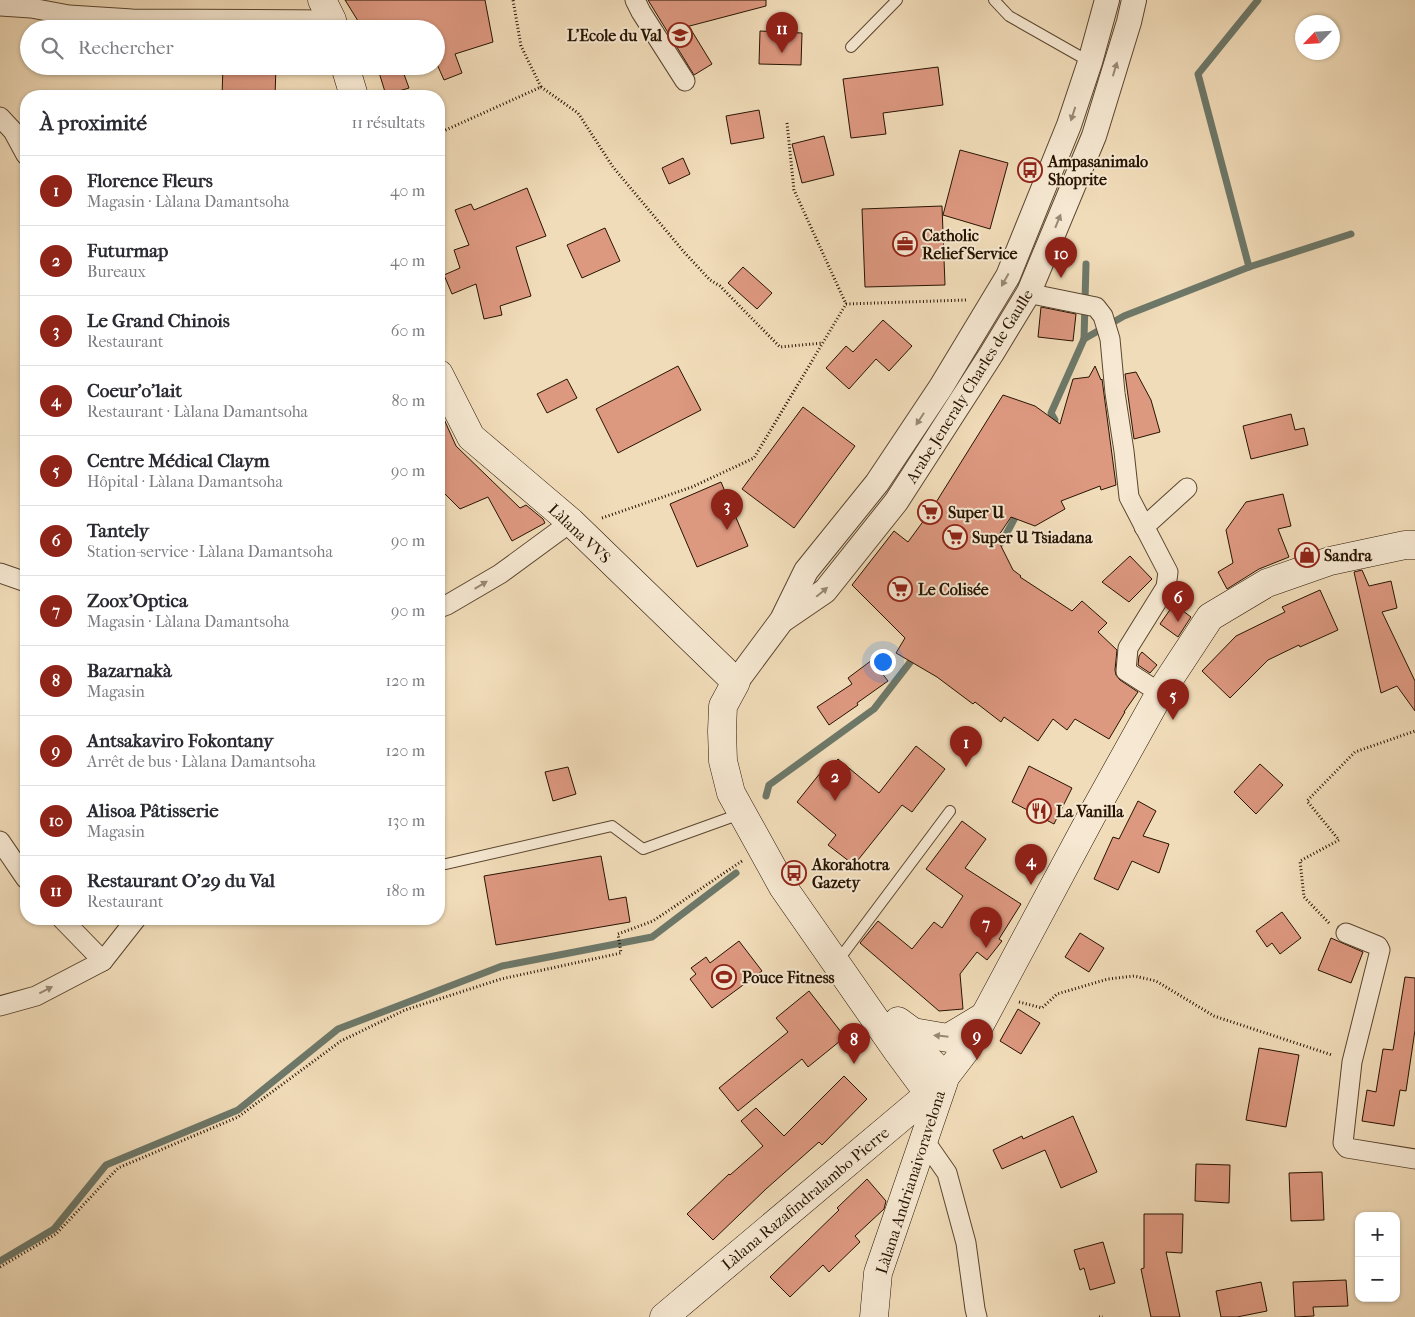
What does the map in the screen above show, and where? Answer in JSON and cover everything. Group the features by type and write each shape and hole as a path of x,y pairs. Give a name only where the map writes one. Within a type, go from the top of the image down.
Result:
{"main road":[{"path":"348,75 352,90"},
{"name":"Làlana VVS","path":"445,386 471,437 570,522 736,682"},
{"path":"937,1085 968,1047 1090,817 1160,693 1210,617 1267,583 1330,561 1405,545 1415,545"},
{"name":"Arabe Jeneraly Charles de Gaulle","path":"736,682 723,706 723,761 731,793 783,887 898,1052 937,1085"},
{"name":"Arabe Jeneraly Charles de Gaulle","path":"836,962 874,1002 937,1085"},
{"path":"874,1002 913,1032 948,1038 984,1016"},
{"name":"Làlana Razafindralambo Pierre","path":"664,1317 897,1121 937,1085"},
{"name":"Làlana Andrianaivoravelona","path":"874,1317 878,1273 924,1140 937,1085"},
{"path":"897,1121 911,1124 917,1129 924,1140"}],"street":[{"path":"636,0 641,12 685,81"},
{"name":"Arabe Jeneraly Charles de Gaulle","path":"736,682 782,620 806,572 877,483 941,387 1008,276 1070,125 1107,0"},
{"name":"Arabe Jeneraly Charles de Gaulle","path":"782,620 825,591 896,502 992,353 1028,293 1094,136 1134,0"},
{"path":"0,6 31,8 69,15 132,19 329,16"},
{"path":"0,117 13,132 20,144"},
{"path":"1028,293 1074,302 1102,318 1124,451 1129,497 1168,572 1166,587 1128,648 1121,668 1160,693"},
{"path":"1144,527 1187,488"},
{"path":"445,606 500,574 570,522"},
{"path":"0,573 20,580"},
{"path":"0,841 20,870"},
{"path":"68,925 103,961"},
{"path":"0,1006 36,996 103,961 131,925"},
{"path":"1346,933 1378,946 1380,950 1352,1062 1343,1143 1347,1148 1415,1159"},
{"path":"924,1140 947,1173 966,1242 974,1309 977,1317"}],"lane":[{"path":"851,47 897,0"},
{"path":"994,0 1009,16 1090,62"},
{"path":"836,962 950,811"},
{"path":"446,864 612,826 643,849 742,814"}],"path":[{"path":"513,0 521,46 541,87 578,113 612,167 684,252 710,280 720,286 780,347 823,342"},
{"path":"445,130 541,87"},
{"path":"787,123 794,190 846,304"},
{"path":"846,304 994,299"},
{"path":"570,522 604,518 692,487 754,458 846,304"},
{"path":"1346,933 1326,922 1304,897 1300,862 1338,840 1307,801 1354,752 1415,732"},
{"path":"0,1267 56,1234 118,1168 238,1117 340,1041 405,1010 501,979 621,953 618,934 653,922 762,848"},
{"path":"984,1016 1015,1001 1042,1008 1057,994 1108,979 1134,976 1156,981 1214,1016 1352,1062"}],"building":[{"path":"345,0 485,0 493,42 455,54 462,73 444,80 442,75 445,75 445,20 357,20"},
{"path":"648,0 766,0 766,6 682,28 690,28 712,64 694,75"},
{"path":"760,31 802,33 801,65 759,64"},
{"path":"938,67 943,105 883,113 886,134 851,138 843,79"},
{"path":"223,75 276,75 275,90 222,90"},
{"path":"380,75 404,75 409,88 384,90"},
{"path":"759,110 764,138 731,144 726,116"},
{"path":"824,136 834,175 802,183 792,144"},
{"path":"960,150 1008,163 990,229 943,215"},
{"path":"683,158 690,174 669,184 662,168"},
{"path":"527,188 546,236 516,247 531,296 500,306 502,315 484,319 476,284 452,294 445,277 445,275 460,268 454,250 469,245 455,210 471,204 474,210"},
{"path":"942,206 945,285 865,287 862,209"},
{"path":"605,228 620,261 582,278 567,245"},
{"path":"743,267 772,293 757,309 728,283"},
{"path":"1041,307 1076,314 1073,341 1038,337"},
{"path":"883,320 912,346 889,371 876,359 849,389 826,368 846,346 853,352"},
{"path":"678,366 701,410 618,453 596,409"},
{"path":"1095,366 1102,379 1116,485 1101,490 1100,486 1061,501 1065,509 1035,526 1011,517 997,538 1013,570 1020,577 1072,611 1082,601 1107,623 1098,632 1117,650 1116,675 1120,680 1138,692 1109,739 1075,719 1067,730 1053,719 1038,741 1004,717 1001,722 937,677 896,653 905,638 852,585 894,531 908,542 930,512 1003,395 1035,406 1060,424 1073,379 1089,377"},
{"path":"1136,372 1151,400 1160,432 1134,439 1125,374"},
{"path":"567,379 577,398 547,413 537,394"},
{"path":"803,407 855,446 794,528 742,489"},
{"path":"1291,414 1295,430 1304,428 1308,445 1251,459 1243,426"},
{"path":"445,421 456,446 520,508 526,505 543,519 545,523 512,541 488,497 460,509 445,494"},
{"path":"721,482 748,546 697,567 670,504"},
{"path":"1283,494 1291,526 1278,529 1289,557 1259,569 1227,589 1218,572 1233,563 1226,530 1246,502"},
{"path":"1130,556 1152,579 1129,602 1102,582"},
{"path":"1362,570 1369,586 1391,581 1397,608 1382,612 1415,681 1415,711 1397,686 1381,693 1354,572"},
{"path":"1320,590 1338,630 1300,647 1299,645 1268,660 1230,698 1202,671 1236,636 1285,612 1282,607"},
{"path":"1174,604 1191,617 1178,637 1160,624"},
{"path":"1142,652 1157,665 1150,673 1138,665 1139,656"},
{"path":"872,660 888,681 829,725 817,707 852,684 848,678"},
{"path":"916,746 945,769 912,812 902,805 854,865 828,845 836,835 797,802 825,767 829,770 838,759 879,793"},
{"path":"1260,764 1283,785 1256,814 1234,792"},
{"path":"1029,766 1072,788 1054,824 1012,802"},
{"path":"568,767 576,794 553,801 545,772"},
{"path":"1138,801 1156,811 1143,836 1169,844 1159,873 1132,861 1118,890 1094,879 1113,837 1119,839"},
{"path":"962,821 986,839 965,868 1021,904 999,939 1002,941 987,960 977,952 960,974 963,1009 939,1011 860,943 878,921 912,949 934,922 942,928 963,896 926,869"},
{"path":"601,856 609,900 626,897 630,922 496,945 484,876"},
{"path":"1282,912 1301,938 1280,954 1272,943 1267,947 1256,931"},
{"path":"1080,933 1104,948 1089,972 1065,957"},
{"path":"1331,938 1363,952 1351,983 1318,970"},
{"name":"Pouce Fitness","path":"739,941 762,971 712,1008 690,979 696,974 691,968 706,957 710,963"},
{"path":"1405,977 1415,978 1415,1030 1406,1091 1400,1090 1394,1126 1362,1121 1367,1090 1376,1092 1383,1049 1393,1050"},
{"path":"809,991 845,1037 808,1067 802,1059 738,1111 719,1088 788,1032 776,1018"},
{"path":"1018,1009 1040,1023 1021,1054 1000,1041"},
{"path":"1259,1048 1299,1055 1286,1127 1246,1120"},
{"path":"844,1076 867,1099 822,1145 819,1142 713,1240 687,1214 729,1174 763,1146 741,1121 756,1108 784,1136"},
{"path":"1073,1116 1097,1172 1061,1188 1045,1150 1002,1169 993,1150 1022,1136 1023,1139"},
{"path":"1196,1164 1230,1165 1229,1203 1195,1201"},
{"path":"1322,1172 1324,1220 1291,1221 1289,1173"},
{"path":"867,1179 886,1201 884,1209 855,1236 860,1242 829,1272 823,1265 790,1297 770,1277 839,1210 837,1208"},
{"path":"1144,1214 1183,1214 1182,1253 1166,1252 1180,1317 1151,1317 1141,1269 1144,1268"},
{"path":"1103,1242 1115,1283 1090,1290 1084,1268 1080,1270 1074,1250"},
{"path":"1346,1280 1348,1306 1313,1307 1314,1316 1295,1317 1293,1282"},
{"path":"1261,1282 1267,1311 1237,1317 1221,1317 1216,1291"}],"waterway":[{"path":"1249,267 1198,74 1258,0"},
{"path":"1084,339 1124,316 1249,267 1351,234"},
{"path":"1052,428 1055,420 1051,413 1084,339 1086,264"},
{"path":"995,550 1003,540 1018,512"},
{"path":"766,796 769,785 874,709 915,656"},
{"path":"0,1261 54,1229 106,1165 238,1110 338,1029 502,966 652,937 736,873"}],"place":[{"name":"L'Ecole du Val","path":"680,35"},
{"name":"Restaurant O'29 du Val","path":"782,53"},
{"name":"Ampasanimalo Shoprite","path":"1030,170"},
{"name":"Catholic Relief Service","path":"905,244"},
{"name":"Alisoa Pâtisserie","path":"1061,278"},
{"name":"Super U","path":"930,512"},
{"name":"Le Grand Chinois","path":"727,530"},
{"name":"Super U Tsiadana","path":"955,537"},
{"name":"Sandra","path":"1307,555"},
{"name":"Le Colisée","path":"900,589"},
{"name":"Tantely","path":"1178,622"},
{"name":"Centre Médical Claym","path":"1173,720"},
{"name":"Florence Fleurs","path":"966,767"},
{"name":"Futurmap","path":"835,801"},
{"name":"La Vanilla","path":"1039,811"},
{"name":"Akorahotra Gazety","path":"794,873"},
{"name":"Coeur'o'lait","path":"1031,885"},
{"name":"Zoox'Optica","path":"986,948"},
{"name":"Pouce Fitness","path":"724,977"},
{"name":"Antsakaviro Fokontany","path":"977,1060"},
{"name":"Bazarnakà","path":"854,1064"}]}
